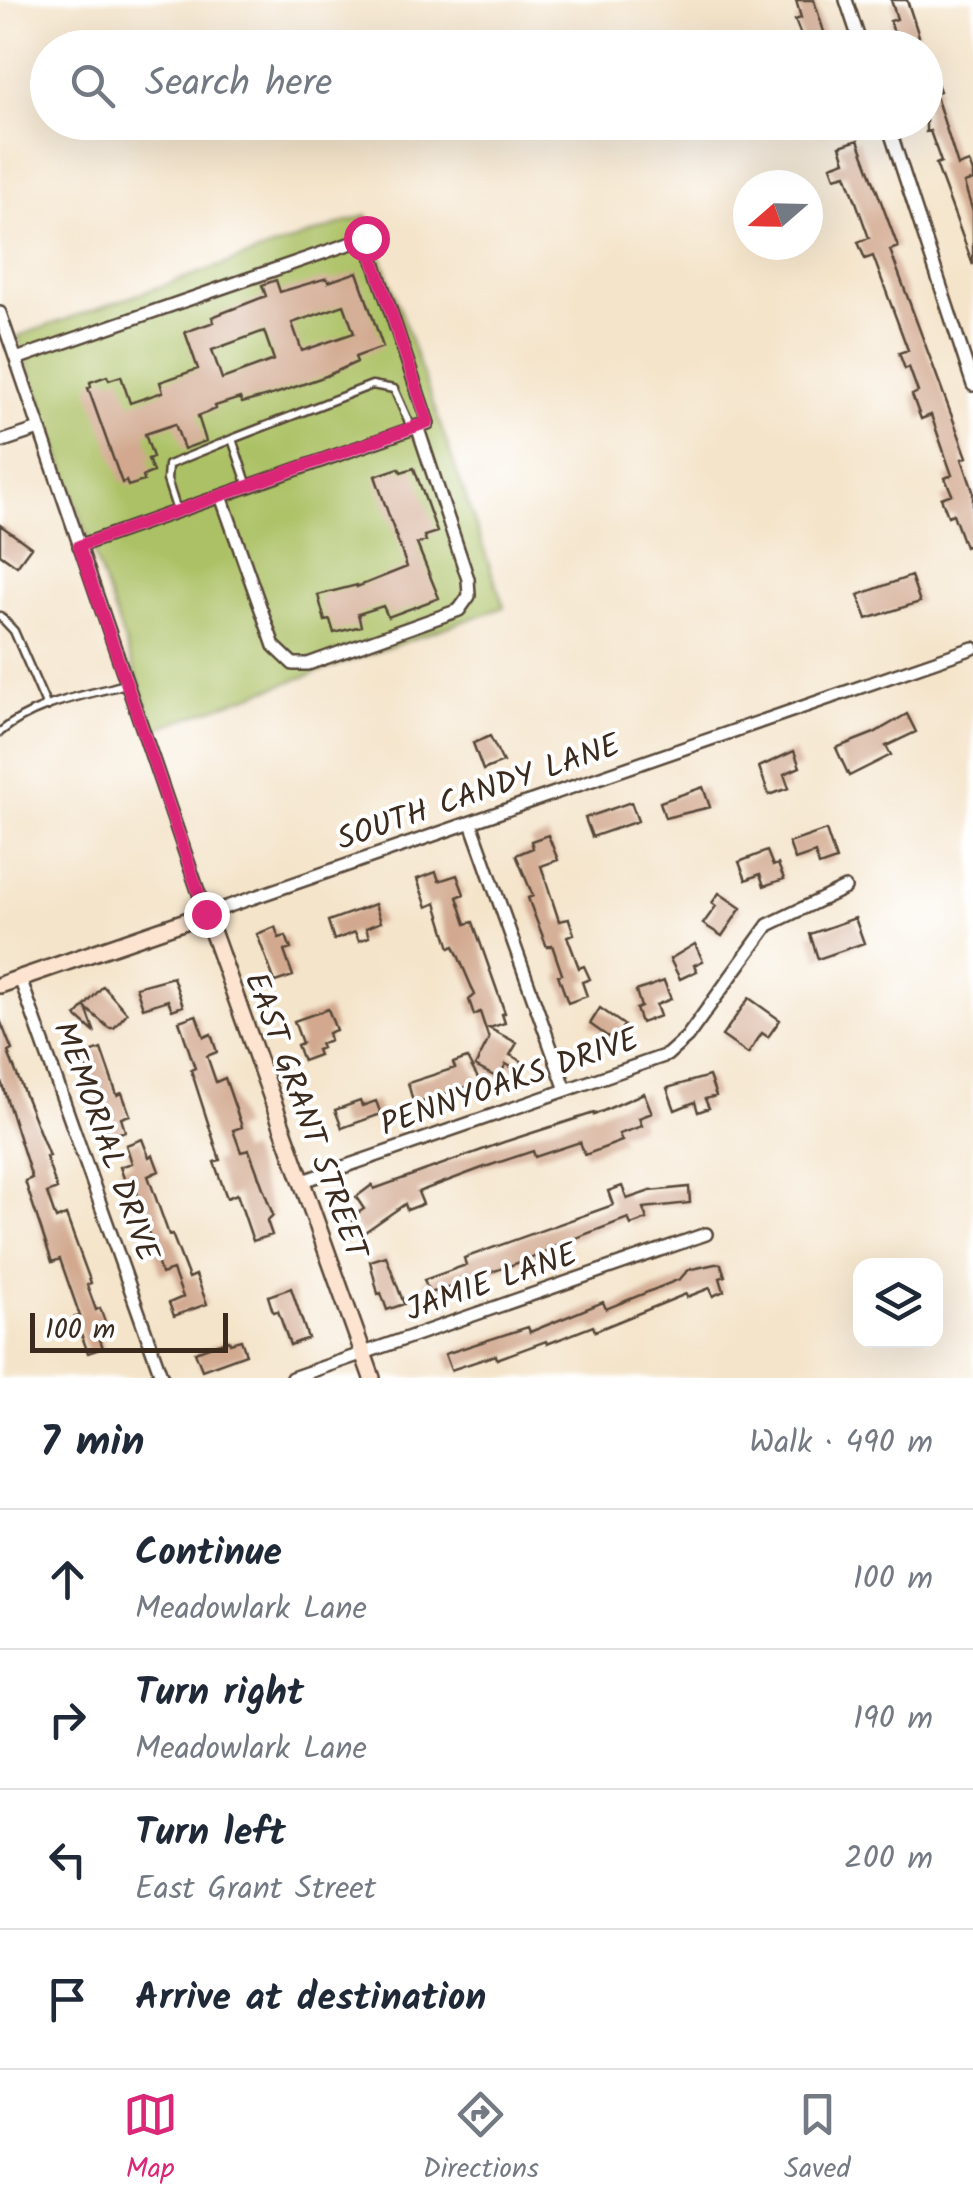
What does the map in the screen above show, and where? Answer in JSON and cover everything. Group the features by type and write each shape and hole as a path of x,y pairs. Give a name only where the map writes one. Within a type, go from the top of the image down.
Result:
{"main road":[{"name":"SOUTH CANDY LANE","path":"0,985 206,914"},
{"name":"EAST GRANT STREET","path":"206,914 372,1378"}],"street":[{"path":"846,0 856,30"},
{"path":"892,140 973,384"},
{"path":"16,359 366,238 428,422 79,546"},
{"name":"EAST GRANT STREET","path":"0,313 206,914"},
{"path":"220,496 274,646 293,664 308,664 459,610 469,596 468,579 414,427"},
{"path":"0,442 40,429"},
{"name":"SOUTH CANDY LANE","path":"206,914 973,648"},
{"path":"471,823 566,1090"},
{"name":"PENNYOAKS DRIVE","path":"303,1181 668,1055 687,1037 768,925 845,888"},
{"name":"MEMORIAL DRIVE","path":"20,978 162,1378"},
{"name":"JAMIE LANE","path":"292,1378 706,1234"}],"lane":[{"path":"177,511 167,480 168,465 379,384 394,389 400,396 414,427"},
{"path":"232,439 248,486"},
{"path":"0,616 14,631 47,707"},
{"path":"0,732 16,719 47,707 126,684"}],"green space":[{"path":"367,215 504,607 155,729 18,336"}],"building":[{"path":"796,0 814,0 823,30 799,30 795,20 801,18"},
{"path":"891,0 907,0 917,30 893,30 890,21 897,19"},
{"path":"943,118 958,166 969,162 973,172 973,180 964,183 973,212 973,265 936,164 941,162 933,140 943,140"},
{"path":"858,140 898,247 890,250 967,457 962,459 973,491 973,544 965,547 953,514 948,516 941,498 952,494 945,478 952,475 931,415 921,419 912,395 918,392 899,353 908,350 873,256 865,259 858,242 869,238 846,174 835,177 831,166 845,161 840,146"},
{"path":"357,272 383,347 355,357 357,362 326,376 275,394 215,406 216,409 198,416 206,441 184,449 175,424 145,434 153,457 148,459 153,472 143,476 144,481 128,486 126,481 122,483 88,388 90,382 121,376 130,403 163,392 160,382 198,369 185,332 266,296 262,285 276,280 280,292 327,278 328,282","holes":["344,305 354,333 302,351 292,323","264,331 274,360 222,379 212,350"]},
{"path":"399,468 401,472 414,468 437,532 424,536 426,541 417,544 439,598 388,617 383,606 358,614 361,626 334,633 330,620 325,621 318,595 357,587 407,567 375,476"},
{"path":"0,525 31,547 17,566 0,554"},
{"path":"911,576 920,602 867,619 858,595"},
{"path":"907,714 916,732 886,746 891,755 849,776 836,748"},
{"path":"490,736 503,762 483,770 473,743"},
{"path":"794,751 800,767 784,774 789,788 769,795 759,767"},
{"path":"703,787 710,807 665,818 660,802"},
{"path":"631,802 638,821 592,837 585,818"},
{"path":"826,830 836,860 819,866 815,853 795,860 789,843"},
{"path":"548,835 558,860 541,866 559,921 569,919 574,934 567,936 579,968 584,966 590,979 582,982 587,996 568,1003 552,945 547,947 528,898 533,896 516,855 533,848 531,841"},
{"path":"767,851 784,879 764,886 760,874 746,880 739,862"},
{"path":"436,872 439,881 457,875 464,894 457,897 466,924 473,922 505,1013 505,1023 489,1028 517,1043 510,1055 523,1062 518,1071 506,1064 498,1078 475,1066 489,1039 480,1012 474,1015 469,1000 475,995 454,946 450,948 436,903 427,907 417,879"},
{"path":"719,893 741,908 722,936 703,924 716,906 712,903"},
{"path":"375,904 381,922 366,928 369,937 359,941 355,932 334,940 328,921"},
{"path":"855,918 864,943 818,959 810,934"},
{"path":"275,927 279,938 286,936 291,949 284,951 293,976 275,982 257,934"},
{"path":"695,944 703,961 694,965 697,971 680,979 670,959"},
{"path":"173,977 183,1006 172,1010 168,1000 143,1008 136,987"},
{"path":"664,981 671,999 656,1005 660,1016 641,1023 636,991"},
{"path":"103,986 127,1013 114,1028 109,1028 86,1008 95,1033 76,1016"},
{"path":"749,998 780,1020 768,1037 762,1033 748,1054 722,1036"},
{"path":"600,1008 624,1025 614,1041 590,1024"},
{"path":"328,1009 336,1030 328,1033 330,1040 320,1044 319,1055 303,1061 294,1021"},
{"path":"196,1015 204,1037 211,1034 217,1052 207,1056 216,1082 225,1078 242,1127 233,1130 241,1152 249,1150 273,1215 267,1221 272,1235 253,1241 237,1194 227,1198 214,1162 220,1160 179,1021"},
{"path":"0,1020 12,1050 8,1052 49,1156 46,1157 57,1189 47,1193 56,1219 66,1215 91,1283 87,1285 96,1310 100,1308 107,1327 97,1331 103,1348 88,1353 60,1259 52,1262 25,1181 32,1178 0,1078"},
{"path":"101,1049 117,1095 122,1093 130,1115 121,1118 125,1131 109,1137 82,1056"},
{"path":"467,1058 480,1082 414,1105 408,1083 455,1068 453,1063"},
{"path":"709,1076 716,1096 705,1099 709,1108 698,1112 695,1102 675,1110 667,1088"},
{"path":"644,1093 652,1113 639,1118 642,1126 619,1134 622,1141 585,1155 580,1142 535,1157 533,1151 482,1168 418,1192 423,1204 407,1210 405,1204 362,1234 350,1218 364,1209 356,1197 372,1185 374,1189 504,1142 594,1115"},
{"path":"360,1101 362,1106 376,1101 381,1114 342,1128 335,1110"},
{"path":"142,1139 159,1171 148,1176 169,1235 172,1234 189,1278 196,1275 207,1304 174,1316 169,1303 183,1297 173,1270 161,1274 147,1228 144,1229 137,1212 143,1209 133,1181 126,1184 120,1167 132,1163 126,1145"},
{"path":"622,1186 627,1199 650,1191 689,1187 690,1203 643,1208 647,1219 631,1225 628,1218 467,1283 429,1293 424,1280 466,1265 464,1258 613,1205 608,1191"},
{"path":"386,1256 404,1304 387,1310 381,1293 378,1294 370,1261"},
{"path":"721,1264 725,1276 720,1278 724,1291 713,1296 710,1288 687,1297 686,1294 595,1331 593,1326 547,1344 546,1341 451,1370 445,1354 528,1327 530,1332 603,1302 606,1309 680,1279 688,1270"},
{"path":"291,1288 308,1338 290,1345 268,1296"},
{"path":"229,1340 241,1340 246,1354 202,1370 195,1352"}],"route":[{"path":"206,914 79,546 428,422 366,238"}]}
